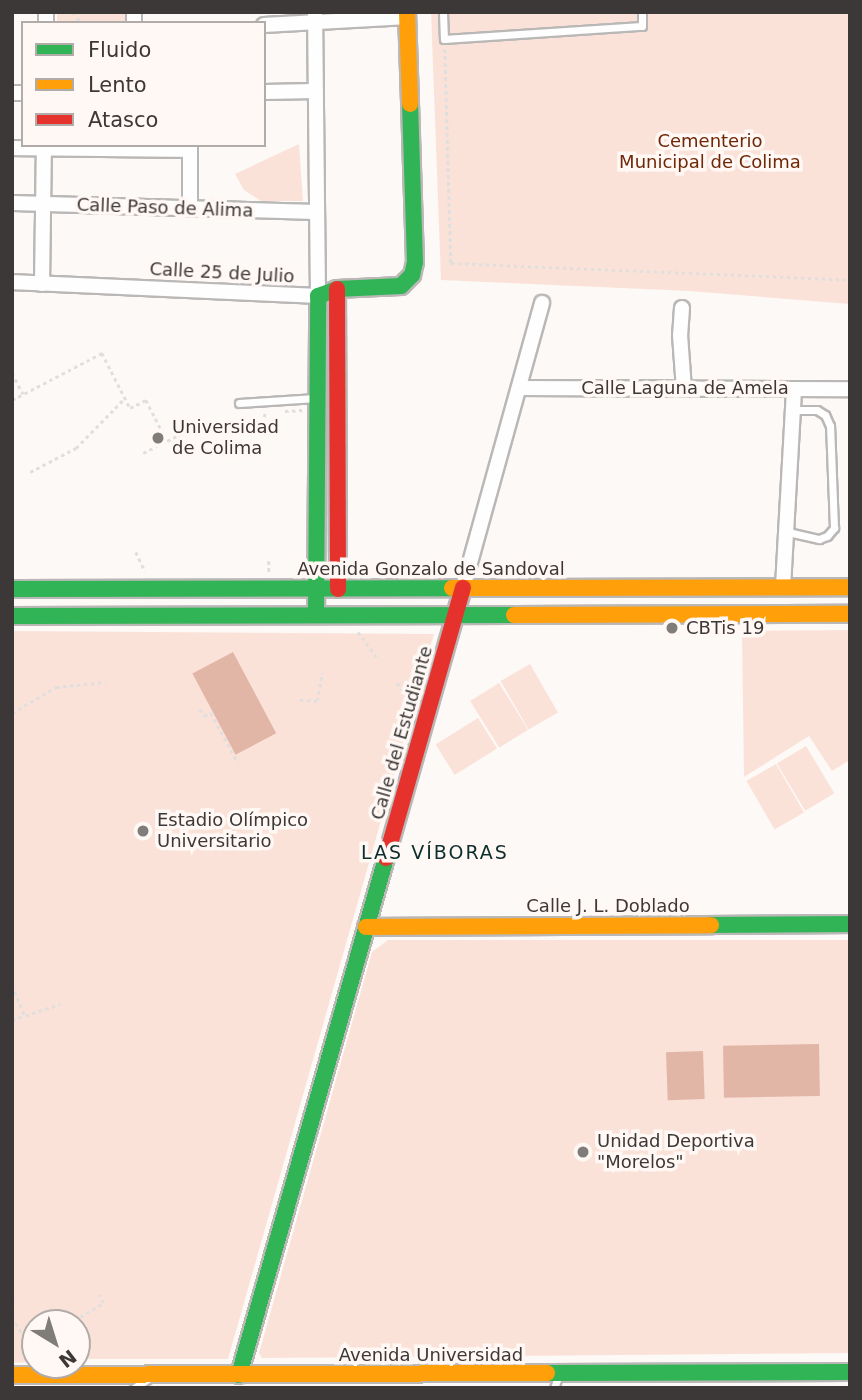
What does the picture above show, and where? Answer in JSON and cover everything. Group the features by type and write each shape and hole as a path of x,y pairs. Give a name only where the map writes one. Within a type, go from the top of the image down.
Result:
{"street":[{"path":"266,25 315,17 407,15"},
{"name":"Calle 25 de Julio","path":"12,282 318,296 337,289 401,286 412,275 415,262 407,15"},
{"path":"315,17 318,296 316,615"},
{"path":"266,92 316,91"},
{"path":"42,284 44,147"},
{"path":"12,148 190,148 190,208"},
{"name":"Calle Paso de Alima","path":"12,203 317,212"},
{"path":"337,289 338,589"},
{"name":"Calle del Estudiante","path":"239,1375 542,303"},
{"path":"682,308 680,335 684,389"},
{"name":"Calle Laguna de Amela","path":"520,388 850,389"},
{"path":"783,587 794,389"},
{"path":"676,615 678,587"},
{"name":"Avenida Gonzalo de Sandoval","path":"12,589 850,587"},
{"path":"12,616 850,614"},
{"name":"Calle J. L. Doblado","path":"366,927 850,924"},
{"name":"Avenida Universidad","path":"12,1376 45,1378 239,1375 557,1381 586,1373 850,1373"}],"lane":[{"path":"443,12 444,39 642,26 642,12"},
{"path":"239,403 317,404 338,386"},
{"path":"788,532 819,539 827,536 834,528 830,426 825,415 817,410 793,410"},
{"path":"134,1388 156,1375"}],"path":[{"path":"444,39 451,263 850,280"},
{"path":"12,400 102,353 130,408 146,400 167,441"},
{"path":"12,373 23,394"},
{"path":"30,472 76,448 125,398"},
{"path":"142,453 179,435 263,424 263,412 317,404"},
{"path":"106,415 109,421"},
{"path":"179,435 186,448"},
{"path":"136,552 153,588"},
{"path":"356,629 377,657"},
{"path":"300,700 317,701 322,673"},
{"path":"12,713 56,687 106,682"},
{"path":"397,683 417,708"},
{"path":"200,709 204,716 211,713 238,763"},
{"path":"12,985 25,1016"},
{"path":"12,1020 60,1004"},
{"path":"91,1310 103,1303 99,1295"}],"green space":[{"path":"57,12 131,12 131,21 57,21"},
{"name":"Cementerio Municipal de Colima","path":"431,12 850,12 850,304 689,291 441,280"},
{"path":"299,144 303,201 261,201 244,190 235,174"},
{"path":"850,630 850,760 832,771 809,736 744,777 742,631"},
{"path":"12,631 434,634 228,1359 91,1359 91,1309 21,1309 21,1363 12,1363"},
{"path":"530,664 558,712 529,729 501,681"},
{"path":"499,683 528,730 499,748 470,701"},
{"path":"478,718 497,749 455,775 436,744"},
{"path":"806,746 834,793 805,811 777,764"},
{"path":"776,764 804,812 775,829 747,781"},
{"name":"Unidad Deportiva \"Morelos\"","path":"388,940 850,940 850,1353 262,1358 259,1353 372,952"}],"shaded area":[{"path":"233,652 276,733 236,755 192,674"},
{"path":"819,1044 820,1096 724,1098 723,1046"},
{"path":"703,1051 705,1099 668,1100 666,1052"}],"traffic: fast":[{"path":"316,615 318,296 337,289 401,286 412,275 415,262 410,104"},
{"path":"12,589 452,588"},
{"path":"12,616 514,615"},
{"path":"239,1375 386,858"},
{"path":"711,925 850,924"},
{"path":"547,1373 850,1372"}],"traffic: slow":[{"path":"407,12 410,104"},
{"path":"452,588 850,587"},
{"path":"514,615 850,614"},
{"path":"366,927 711,925"},
{"path":"12,1375 547,1373"}],"traffic: jam":[{"path":"337,289 338,589"},
{"path":"386,858 463,588"}],"place":[{"name":"Universidad de Colima","path":"158,438"},
{"name":"CBTis 19","path":"672,628"},
{"name":"Estadio Olímpico Universitario","path":"143,831"},
{"name":"Unidad Deportiva \"Morelos\"","path":"583,1152"}],"district":[{"name":"LAS VÍBORAS","path":"435,853"}]}
